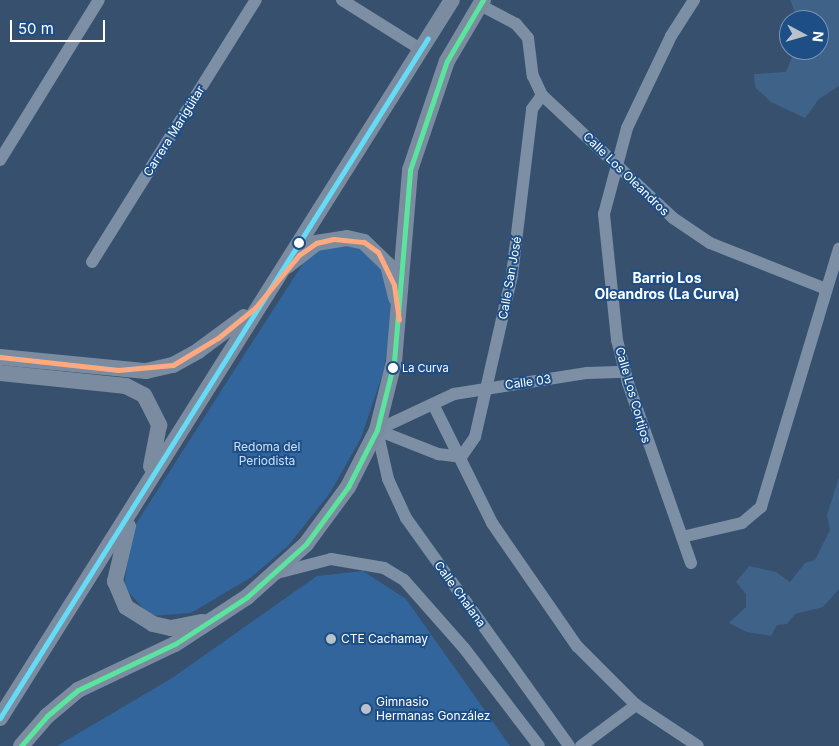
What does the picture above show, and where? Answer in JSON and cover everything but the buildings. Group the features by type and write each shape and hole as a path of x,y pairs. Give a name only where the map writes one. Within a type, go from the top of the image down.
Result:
{"main road":[{"path":"0,718 254,308 452,0"},
{"path":"21,746 47,716 78,690 221,616 277,573 328,518 377,430 399,321 410,170 447,60 481,2"},
{"path":"0,357 146,371 173,365 198,352 254,308 299,255 316,243 350,238 364,242 388,266 399,321"},
{"path":"0,373 126,386 144,395 159,425 146,485 116,564 115,581 126,607 153,624 171,628 221,616"}],"street":[{"path":"0,160 99,0"},
{"name":"Carrera Marigüitar","path":"92,262 256,0"},
{"path":"342,0 420,49"},
{"name":"Calle Los Cortijos","path":"691,563 656,475 625,372 604,214 615,161 671,36 694,0"},
{"name":"Calle Los Oleandros","path":"481,2 516,24 528,38 533,76 542,96 615,161 673,218 710,243 826,289"},
{"name":"Calle San José","path":"462,458 475,437 488,388 512,275 532,109 542,96"},
{"path":"682,537 742,523 761,507 839,248"},
{"name":"Calle 03","path":"377,430 434,406 454,394 488,388 625,372"},
{"path":"434,406 462,458 492,523 577,646 636,706 698,746"},
{"path":"377,430 431,452 462,458"},
{"name":"Calle Chalana","path":"377,430 388,479 406,518 569,746"},
{"path":"277,573 304,564 341,560 384,568 404,580 539,746"},
{"path":"581,746 636,706"}],"green space":[{"name":"Redoma del Periodista","path":"347,238 377,258 391,288 393,319 383,373 361,438 330,493 288,546 250,578 191,613 150,616 124,587 132,530 316,243"},
{"name":"CTE Cachamay","path":"363,571 406,599 510,746 57,746 172,678 317,576"}],"shaded area":[{"path":"790,0 839,0 839,86 819,99 805,118 771,102 755,87 754,74 786,72 791,60 829,60 829,10 794,10"},
{"path":"839,477 839,589 823,607 795,614 787,624 777,625 771,636 747,632 729,623 746,607 746,594 736,582 749,566 776,572 790,582 805,563 815,560 830,530 827,515"}],"transit line":[{"path":"21,746 47,716 78,690 175,644 247,597 306,544 348,487 377,430 394,362 410,170 447,61 483,0"},
{"path":"0,718 428,38"},
{"path":"0,357 118,370 173,365 218,338 255,308 299,255 316,243 334,239 364,242 378,252 394,285 399,320"}],"place":[{"name":"La Curva","path":"393,368"},
{"name":"CTE Cachamay","path":"331,639"},
{"name":"Gimnasio Hermanas González","path":"366,709"}],"district":[{"name":"Barrio Los Oleandros (La Curva)","path":"667,286"}]}
